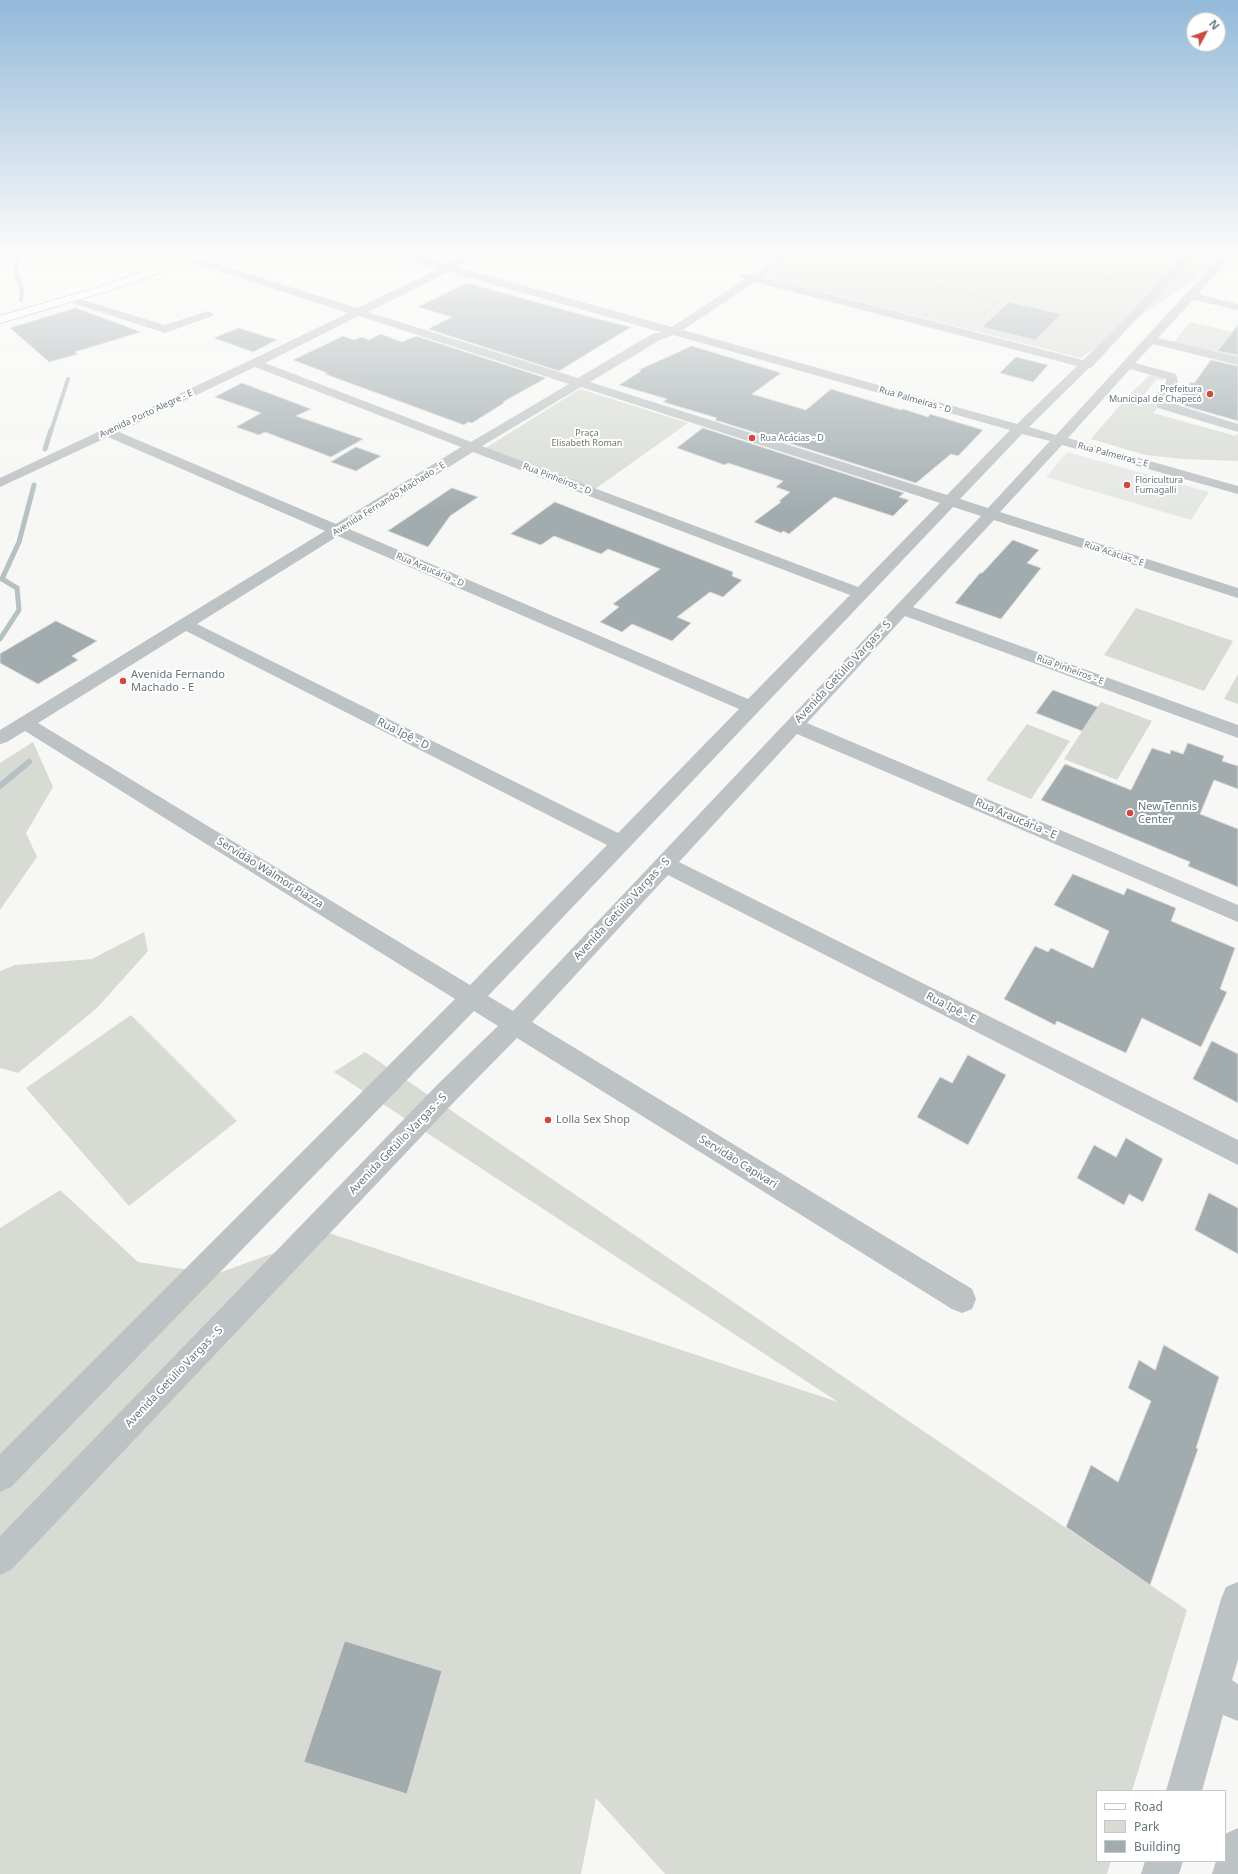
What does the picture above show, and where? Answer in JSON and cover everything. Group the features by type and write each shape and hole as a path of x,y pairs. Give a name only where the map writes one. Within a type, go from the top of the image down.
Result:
{"street":[{"name":"Avenida Porto Alegre - E","path":"0,482 309,336"},
{"path":"434,336 990,515"},
{"name":"Avenida Fernando Machado - E","path":"0,738 652,336"},
{"name":"Rua Palmeiras - D","path":"693,336 1057,440"},
{"path":"979,336 1087,364"},
{"path":"0,1476 408,1064 860,593 1019,430 1113,336"},
{"name":"Avenida Getúlio Vargas - S","path":"0,1559 448,1092 515,1025 1154,336"},
{"path":"1151,340 1238,361"},
{"name":"Rua Pinheiros - D","path":"254,363 473,446 594,494 860,593"},
{"path":"1128,365 1172,377 1172,382 1159,398 1162,405 1238,428"},
{"name":"Rua Araucária - D","path":"108,432 751,707"},
{"name":"Rua Palmeiras - E","path":"1057,440 1238,490"},
{"name":"Rua Acácias - E","path":"990,515 1238,593"},
{"name":"Rua Pinheiros - E","path":"902,609 1238,732"},
{"name":"Rua Ipê - D","path":"185,624 620,843"},
{"name":"Servidão Walmor Piazza","path":"24,723 515,1025"},
{"name":"Rua Araucária - E","path":"794,725 1238,914"},
{"name":"Rua Ipê - E","path":"665,864 1238,1153"},
{"name":"Servidão Capivari","path":"515,1025 962,1299"},
{"path":"1184,1790 1226,1697 1238,1599"},
{"path":"1231,1874 1238,1847"},
{"path":"1160,1874 1164,1862"}],"shaded area":[{"name":"Floricultura Fumagalli","path":"1067,452 1209,492 1191,520 1046,477"}],"green space":[{"path":"996,336 1112,336 1081,358"},
{"path":"1178,336 1238,336 1238,357 1174,342"},
{"path":"1150,375 1164,378 1163,380 1156,380 1140,400 1150,401 1158,407 1153,413 1236,436 1238,433 1238,461 1183,459 1145,455 1091,439 1126,398"},
{"name":"Praça Elisabeth Roman","path":"580,389 688,423 595,489 484,449"},
{"path":"1136,608 1233,641 1204,691 1104,655"},
{"path":"1238,674 1238,704 1224,699"},
{"path":"1101,702 1152,721 1117,780 1064,759"},
{"path":"1027,724 1070,741 1031,799 986,780"},
{"path":"33,742 53,787 26,833 37,857 0,910 0,763"},
{"path":"144,932 148,951 97,1008 18,1073 0,1068 0,971 15,965 92,959"},
{"path":"131,1015 237,1121 129,1206 26,1088"},
{"path":"365,1052 1187,1610 1132,1790 1096,1790 1096,1862 1111,1862 1107,1874 665,1874 596,1798 581,1874 0,1874 0,1228 60,1190 138,1262 216,1274 329,1233 838,1402 334,1072"}],"building":[{"path":"20,336 126,336 75,352 78,354 49,362"},
{"path":"218,336 266,336 277,340 253,352 214,338"},
{"path":"342,336 354,340 362,337 369,340 376,336 387,336 402,342 417,336 546,378 503,402 504,403 472,423 468,422 464,425 325,374 327,373 293,360"},
{"path":"451,336 616,336 559,371"},
{"path":"1021,336 1039,336 1035,340"},
{"path":"1229,336 1238,336 1238,355 1218,351"},
{"path":"692,346 781,373 752,394 806,410 831,389 901,410 903,409 928,417 930,414 983,430 958,456 951,454 916,483 715,420 717,418 663,402 667,399 619,385 641,371 639,370"},
{"path":"1016,357 1048,365 1033,382 1000,373"},
{"name":"Prefeitura Municipal de Chapecó","path":"1211,360 1238,366 1238,421 1175,403 1191,382 1194,383"},
{"path":"242,383 311,409 296,416 363,439 331,457 265,432 259,435 236,427 261,413 215,397"},
{"path":"703,428 904,493 899,497 909,500 893,516 834,497 789,534 783,531 781,533 754,522 781,502 779,501 790,492 776,487 783,481 728,463 725,465 677,448"},
{"path":"356,447 381,456 356,471 331,462"},
{"path":"452,488 478,497 450,516 428,547 388,531"},
{"path":"555,502 733,572 732,576 742,580 723,597 710,592 677,617 691,623 672,641 632,624 622,632 600,622 619,607 613,604 660,569 608,549 601,554 554,536 541,545 511,534"},
{"path":"1013,540 1039,550 1027,563 1041,568 1001,619 955,603 980,573 982,573"},
{"path":"56,621 97,641 72,656 78,660 38,684 0,663 0,654"},
{"path":"1053,690 1098,707 1082,731 1036,713"},
{"path":"1188,743 1224,756 1222,761 1238,766 1238,789 1214,780 1200,814 1238,829 1238,887 1188,866 1190,862 1041,800 1065,764 1131,790 1152,748 1170,754 1171,750 1183,754"},
{"path":"1073,874 1124,895 1127,888 1176,908 1171,921 1235,948 1220,989 1227,992 1201,1047 1142,1018 1126,1053 1057,1021 1055,1025 1004,999 1035,946 1048,952 1051,948 1093,968 1109,931 1054,905"},
{"path":"1212,1041 1238,1054 1238,1103 1193,1079"},
{"path":"968,1055 1006,1075 968,1145 917,1117 940,1077 952,1083"},
{"path":"1126,1138 1163,1159 1143,1202 1129,1194 1124,1205 1077,1178 1094,1145 1116,1157"},
{"path":"1209,1193 1238,1208 1238,1254 1195,1230"},
{"path":"1164,1345 1219,1377 1196,1448 1198,1449 1150,1585 1066,1527 1091,1465 1118,1482 1151,1401 1128,1388 1139,1360 1155,1370"},
{"path":"345,1641 442,1671 407,1794 304,1762"}],"waterway":[{"path":"51,431 68,379"},
{"path":"45,449 51,430"},
{"path":"0,639 19,610 17,588 2,579 19,542 34,485"},
{"path":"0,786 29,762"}],"place":[{"name":"Prefeitura Municipal de Chapecó","path":"1210,394"},
{"name":"Rua Acácias - D","path":"752,438"},
{"name":"Floricultura Fumagalli","path":"1127,485"},
{"name":"Avenida Fernando Machado - E","path":"123,681"},
{"name":"New Tennis Center","path":"1130,813"},
{"name":"Lolla Sex Shop","path":"548,1120"}]}
